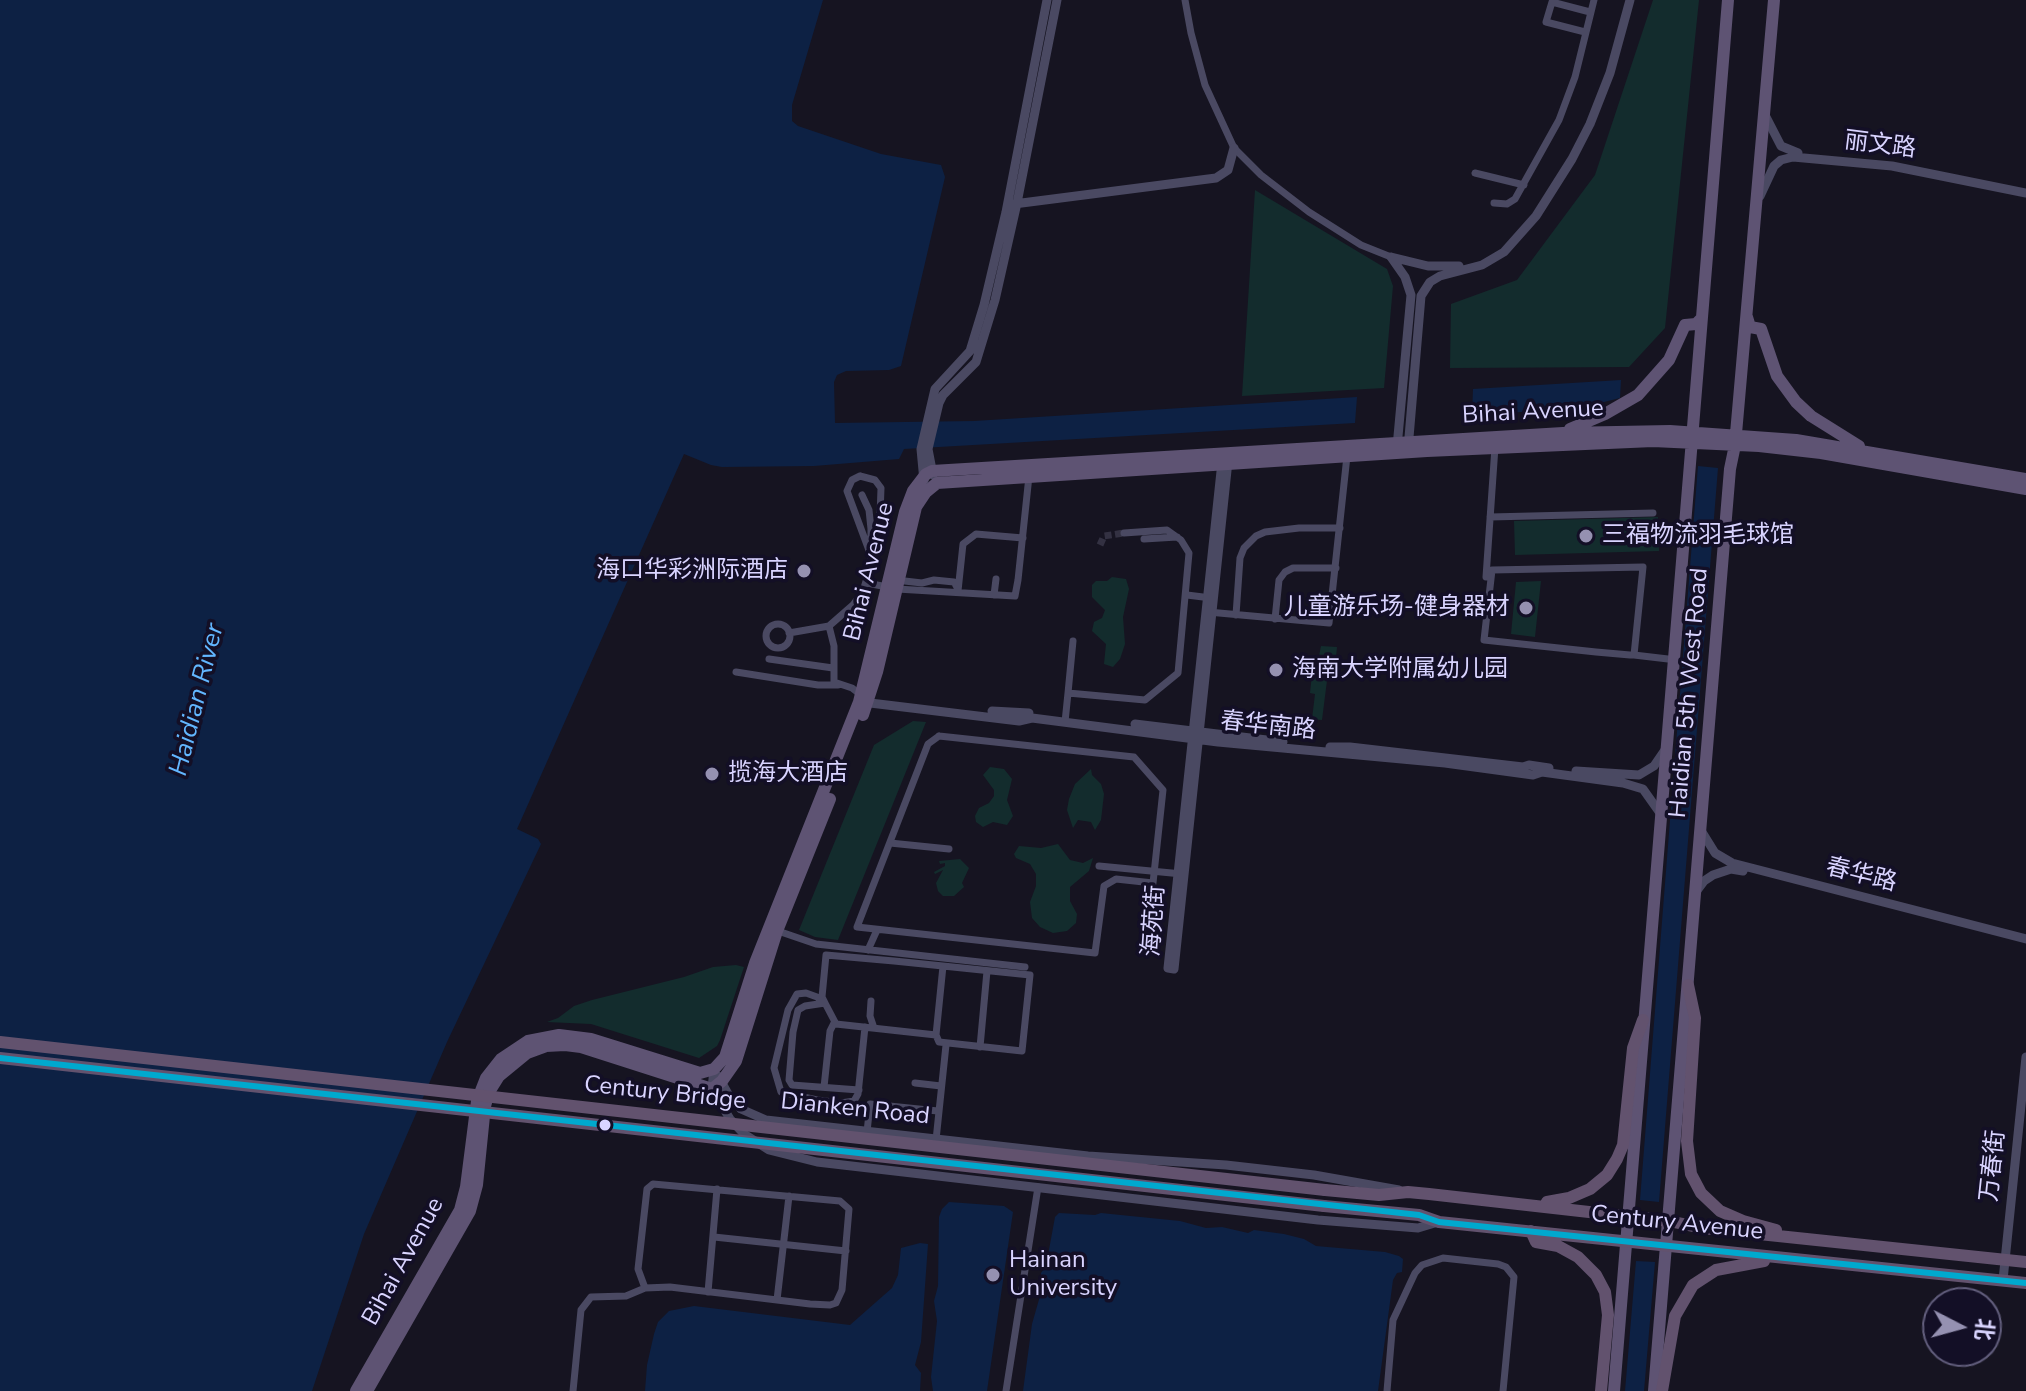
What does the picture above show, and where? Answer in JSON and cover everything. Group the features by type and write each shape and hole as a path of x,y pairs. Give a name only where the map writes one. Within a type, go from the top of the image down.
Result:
{"highway":[{"path":"1688,985 1695,1018 1687,1141 1688,1163 1694,1180 1705,1198 1723,1213 1801,1239"},
{"path":"1540,1206 1585,1192 1614,1165 1623,1145 1629,1070 1643,1020"},
{"name":"Century Bridge","path":"0,1042 1325,1190"},
{"name":"Century Bridge","path":"0,1058 1324,1206"},
{"name":"Century Avenue","path":"1325,1190 1379,1195 1408,1192 1669,1221 1702,1228 2026,1262"},
{"name":"Century Avenue","path":"1324,1206 1419,1215 1439,1222 2026,1283"},
{"path":"1531,1231 1536,1242 1558,1246 1584,1262 1605,1292 1608,1315 1601,1391"},
{"path":"1662,1391 1675,1316 1693,1285 1704,1276 1729,1265 1793,1259"}],"main road":[{"name":"Haidian 5th West Road","path":"1614,1391 1728,0"},
{"name":"Haidian 5th West Road","path":"1654,1391 1730,469 1774,0"},
{"path":"1746,316 1750,327 1761,329 1777,376 1796,402 1811,416 1865,450"},
{"path":"1564,433 1638,395 1669,360 1685,325 1696,324 1701,319"},
{"name":"Bihai Avenue","path":"929,482 1403,448 1564,433 1796,440 2026,479"},
{"name":"Bihai Avenue","path":"929,482 1225,459 1347,456 1403,448 1495,447 1691,437"},
{"name":"Bihai Avenue","path":"1735,440 2026,489"},
{"name":"Bihai Avenue","path":"367,1391 470,1211 477,1185 487,1098 507,1068 537,1049 565,1045 717,1085 736,1061 773,929 864,699 916,507 929,482"},
{"name":"Bihai Avenue","path":"356,1391 460,1210 465,1195 477,1101 486,1078 501,1059 528,1041 567,1035 591,1039 700,1073 714,1069 725,1057 755,963 773,929"}],"street":[{"path":"1013,201 1047,0"},
{"path":"929,482 924,456 935,389 970,351 1013,201 1057,0"},
{"path":"1185,0 1205,85 1234,148 1261,175 1309,212 1361,245 1391,257 1428,266 1459,266 1485,258 1521,229 1547,191 1583,127 1606,71 1627,0"},
{"path":"1494,203 1511,202 1524,185 1568,99 1594,0"},
{"path":"1403,448 1421,296 1430,282 1440,276 1482,265 1504,252 1536,216 1590,124 1610,73 1627,0"},
{"path":"1585,32 1546,22 1552,2 1590,12"},
{"name":"丽文路","path":"1764,110 1774,136 1781,146 1790,151 1921,167 2026,191"},
{"path":"1013,201 1216,178 1228,170 1234,148"},
{"name":"丽文路","path":"1756,207 1771,170 1781,160 1793,157 1892,166 2026,191"},
{"path":"1475,173 1524,185"},
{"path":"1391,257 1405,277 1411,295 1403,448"},
{"path":"1483,637 1495,447"},
{"path":"1209,612 1329,623 1347,456"},
{"name":"海苑街","path":"1181,874 1174,969 1168,968 1181,874 1225,459"},
{"path":"860,476 875,480 881,488 880,516 870,553 847,491 852,480 860,476"},
{"path":"893,584 928,591 1012,597 1016,594 1029,476"},
{"path":"789,633 829,626 853,605 867,583 870,521 862,495"},
{"path":"1490,517 1653,513"},
{"path":"1236,615 1240,558 1249,542 1265,532 1277,530 1340,528"},
{"path":"1068,693 1145,700 1178,673 1187,595 1188,548 1167,530 1124,533"},
{"path":"958,591 963,544 976,534 1023,538"},
{"path":"1144,539 1177,537"},
{"path":"1483,637 1492,570 1643,567 1634,655"},
{"path":"1275,619 1279,580 1285,572 1293,568 1336,568"},
{"path":"994,595 996,579"},
{"path":"928,591 929,581"},
{"path":"867,583 954,582 958,591"},
{"path":"1187,595 1210,598"},
{"path":"829,626 834,646 834,682 838,685"},
{"path":"1483,637 1484,640 1673,659"},
{"path":"1483,637 1532,641"},
{"path":"1065,720 1073,641"},
{"path":"769,659 833,668"},
{"path":"736,672 818,685 838,685 852,688 864,699"},
{"name":"春华南路","path":"864,699 1019,721 1032,718 1065,720 1623,783 1643,789 1660,813"},
{"name":"春华南路","path":"1196,735 1624,776 1646,772 1665,750"},
{"path":"935,737 1134,757 1163,790 1154,872 1153,883 1116,879 1104,886 1095,953 857,927 928,744 935,737"},
{"name":"春华路","path":"1701,830 1709,846 1732,863 2026,941"},
{"path":"890,843 949,849"},
{"path":"1099,866 1181,874"},
{"name":"春华路","path":"1695,893 1708,878 1736,869 2026,941"},
{"path":"773,929 802,941 1025,967"},
{"path":"868,950 877,930"},
{"path":"834,1023 822,997 826,955 943,966 1030,975 1022,1051 939,1042 936,1035 943,966"},
{"path":"980,1047 987,971"},
{"path":"825,1003 806,993 793,998 774,1068 779,1090 807,1099 846,1103 857,1098 865,1027"},
{"path":"871,1001 874,1028"},
{"path":"825,1003 798,1010 788,1070 792,1085 859,1090"},
{"path":"834,1023 936,1035"},
{"path":"824,1087 830,1031 834,1023"},
{"path":"936,1140 946,1045"},
{"name":"万春街","path":"2005,1281 2026,1057"},
{"path":"714,1069 717,1085"},
{"path":"915,1083 941,1086"},
{"name":"Dianken Road","path":"717,1085 741,1109 755,1117 1032,1150 1226,1165 1339,1179 1408,1192"},
{"name":"Dianken Road","path":"717,1085 737,1127 760,1146 817,1162 1318,1220 1418,1228 1439,1222"},
{"name":"万春街","path":"2007,1260 2026,1099"},
{"path":"867,1132 870,1104 938,1111"},
{"path":"817,1162 811,1143 820,1127"},
{"path":"1006,1391 1035,1169 1032,1150"},
{"path":"573,1391 583,1305 595,1296 626,1296 645,1288 682,1288 825,1305 836,1303 842,1290 850,1213 844,1202 658,1183 647,1189 638,1269 645,1288"},
{"path":"708,1292 717,1189"},
{"path":"777,1300 789,1196"},
{"path":"714,1237 846,1251"},
{"path":"1389,1391 1397,1321 1419,1275 1425,1268 1443,1263 1497,1269 1509,1279 1501,1391"}],"green space":[{"path":"1653,0 1699,0 1665,328 1629,367 1450,368 1451,304 1517,280 1595,175"},
{"path":"1255,190 1387,269 1393,286 1384,388 1242,396"},
{"name":"三福物流羽毛球馆","path":"1658,517 1659,551 1515,555 1514,521"},
{"path":"1112,577 1126,579 1129,589 1123,617 1125,644 1120,659 1113,667 1104,664 1106,644 1092,631 1094,622 1102,618 1105,610 1092,597 1092,585"},
{"name":"儿童游乐场-健身器材","path":"1541,581 1535,637 1511,634 1516,582"},
{"path":"1321,646 1337,647 1336,657 1330,657 1322,720 1312,719 1315,694 1310,693 1314,655 1319,656"},
{"path":"913,721 926,722 838,940 815,937 799,930 874,745"},
{"path":"990,767 1004,769 1012,779 1007,800 1013,816 1007,825 993,822 983,827 976,822 979,808 994,796 994,790 983,775"},
{"path":"1091,769 1104,794 1101,820 1095,830 1091,822 1078,820 1073,828 1067,810 1069,799 1075,784"},
{"path":"1058,844 1070,860 1083,863 1093,858 1089,871 1070,887 1070,901 1077,914 1076,923 1067,931 1053,933 1040,927 1032,918 1030,902 1036,886 1036,874 1030,864 1014,854 1019,846 1041,848"},
{"path":"960,859 969,868 962,883 964,887 954,896 943,896 936,883 943,870 934,872 945,866 939,861"},
{"path":"713,967 744,967 720,1040 717,1046 699,1058 591,1024 547,1022 574,1006 592,1000"}],"water":[{"name":"Haidian River","path":"0,0 823,0 792,105 792,121 798,126 881,154 941,165 945,177 901,366 889,370 846,371 837,375 834,382 835,423 974,421 1357,397 1355,423 904,449 899,459 814,466 722,467 684,454 517,829 538,839 541,844 447,1042 364,1234 312,1391 0,1391"},
{"path":"1621,380 1620,398 1576,409 1503,413 1491,410 1489,414 1472,415 1473,389"},
{"path":"1698,466 1718,468 1659,1202 1640,1200"},
{"path":"949,1202 1004,1206 1013,1212 987,1391 933,1391 931,1377 937,1321 934,1301 938,1286 939,1217"},
{"path":"1059,1213 1101,1213 1180,1221 1248,1233 1254,1230 1304,1239 1316,1246 1399,1256 1403,1259 1402,1272 1397,1273 1393,1280 1378,1391 1023,1391 1032,1324 1040,1296 1041,1273 1046,1266 1055,1217"},
{"path":"928,1244 921,1342 915,1365 921,1373 920,1391 645,1391 654,1334 658,1322 669,1311 694,1306 850,1325 892,1288 898,1275 901,1248"},
{"path":"1636,1261 1655,1262 1644,1391 1625,1391"}],"tunnel":[{"path":"1100,545 1104,536 1124,533"}],"transit line":[{"path":"0,1058 1419,1215 1439,1222 2026,1283"}],"place":[{"name":"三福物流羽毛球馆","path":"1586,536"},
{"name":"海口华彩洲际酒店","path":"804,571"},
{"name":"儿童游乐场-健身器材","path":"1526,608"},
{"name":"海南大学附属幼儿园","path":"1276,670"},
{"name":"揽海大酒店","path":"712,774"},
{"name":"Hainan University","path":"993,1275"}]}
